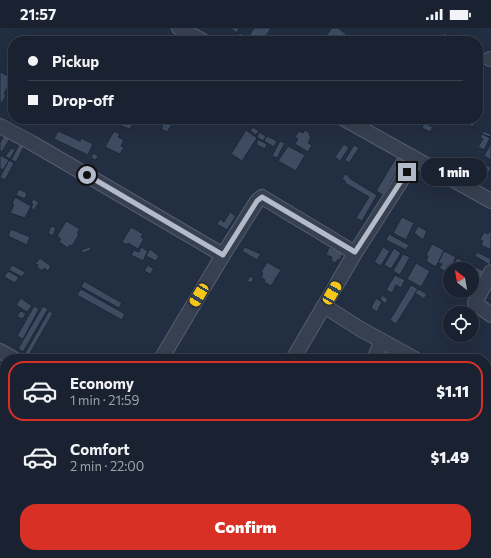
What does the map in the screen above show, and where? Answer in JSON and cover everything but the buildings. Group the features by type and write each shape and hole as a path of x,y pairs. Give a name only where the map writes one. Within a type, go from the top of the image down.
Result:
{"street":[{"path":"179,28 194,36"},
{"path":"353,124 491,201"},
{"path":"0,126 32,143 223,255"},
{"path":"297,354 355,252 415,159"},
{"path":"164,354 223,255 257,201 262,197 355,252"},
{"path":"491,272 475,302 491,315"},
{"path":"324,306 406,354"},
{"path":"376,354 382,341"}],"route":[{"path":"87,175 223,255 257,201 262,197 355,252 407,172"}]}
